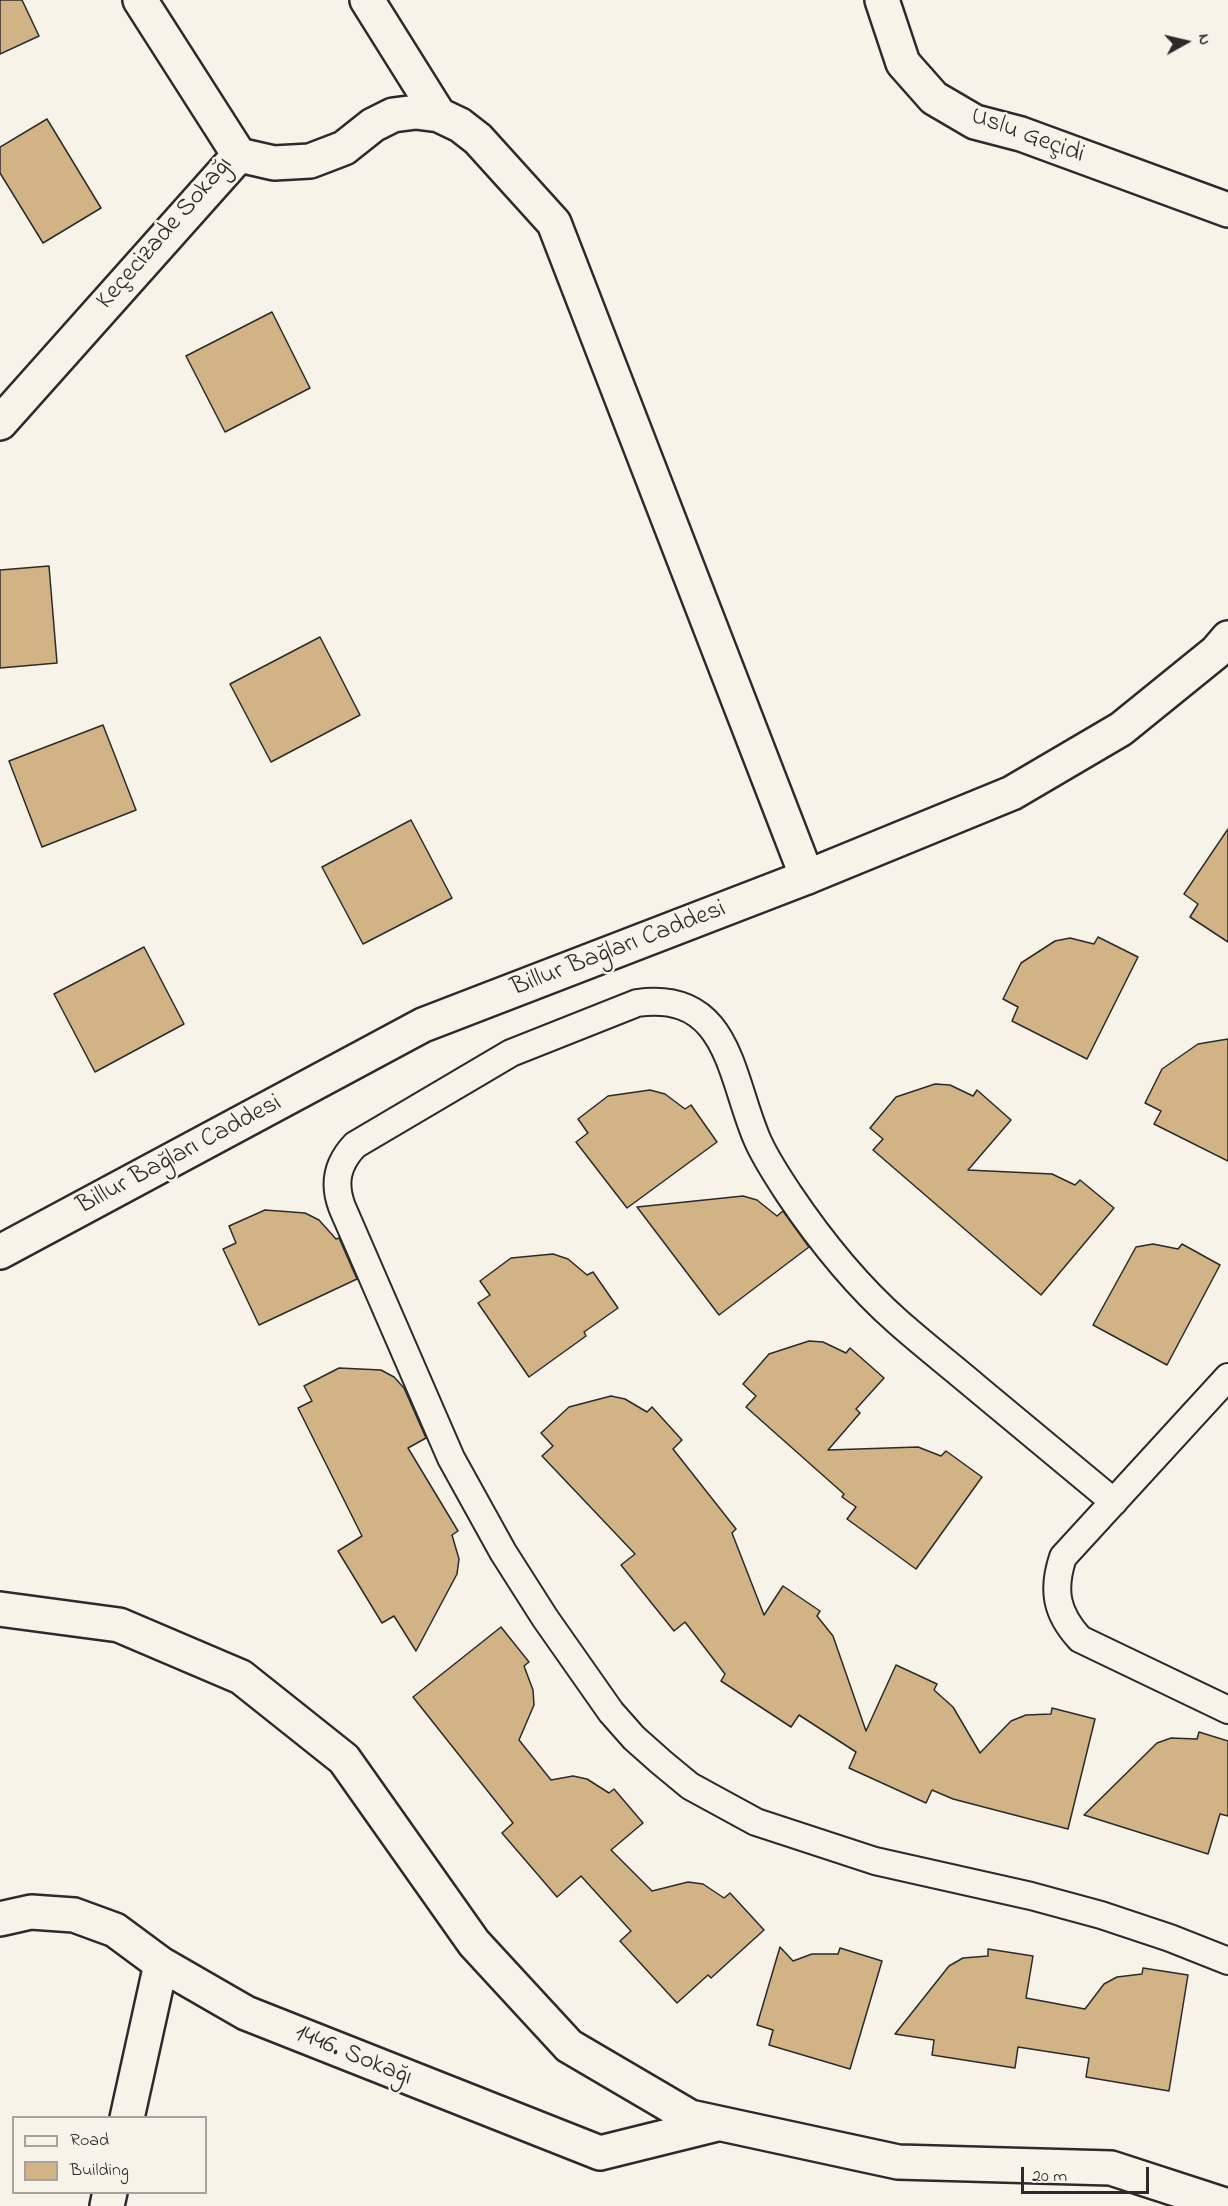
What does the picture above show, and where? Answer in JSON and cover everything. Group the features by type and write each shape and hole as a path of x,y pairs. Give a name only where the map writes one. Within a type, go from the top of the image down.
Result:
{"street":[{"name":"Keçecizade Sokağı","path":"0,423 239,154 141,0"},
{"path":"367,0 439,115"},
{"name":"Uslu Geçidi","path":"882,0 903,63 934,98 975,122 1021,134 1228,210"},
{"path":"239,154 274,163 310,161 344,148 373,124 393,115 417,112 439,115 460,125 478,140 554,223 807,877"},
{"name":"Billur Bağları Caddesi","path":"0,1252 423,1026 807,877 1012,793 1121,729 1216,652 1228,638"},
{"path":"0,1609 119,1625 241,1677 344,1759 474,1943 569,2046 690,2117 898,2162 1112,2168 1228,2206"},
{"name":"1446. Sokağı","path":"0,1919 31,1912 74,1915 115,1930 162,1964 246,2013 600,2153 721,2124"},
{"path":"127,2116 162,1964"}],"lane":[{"path":"1114,1502 897,1321 858,1283 823,1243 789,1193 758,1140 720,1039 708,1023 693,1011 675,1003 656,1000 637,1003 511,1053 355,1145 345,1156 339,1169 336,1182 337,1195 451,1458 503,1552 545,1618 611,1712 634,1738 690,1786 756,1822 875,1861 1031,1896 1101,1916 1170,1938 1228,1961"},
{"path":"1228,1377 1063,1557 1056,1586 1062,1615 1080,1639 1228,1710"}],"building":[{"path":"0,0 22,0 39,36 0,54"},
{"path":"47,119 101,208 43,243 0,173 0,147"},
{"path":"272,312 310,388 225,432 186,356"},
{"path":"49,566 57,663 0,668 0,570"},
{"path":"320,637 360,715 271,762 230,684"},
{"path":"103,725 136,810 42,847 9,761"},
{"path":"411,820 452,898 363,944 322,867"},
{"path":"1228,829 1228,942 1190,917 1198,904 1184,894"},
{"path":"1098,937 1138,957 1087,1059 1012,1021 1018,1007 1003,999 1021,963 1055,941 1070,938 1094,944"},
{"path":"144,947 184,1024 95,1072 54,994"},
{"path":"1228,1039 1228,1161 1154,1124 1161,1111 1145,1103 1162,1069 1198,1044"},
{"path":"935,1084 950,1085 973,1096 977,1090 1011,1120 968,1170 1052,1174 1075,1185 1080,1180 1114,1208 1041,1295 873,1150 883,1139 870,1128 896,1097"},
{"path":"650,1090 665,1094 685,1109 691,1105 717,1142 627,1208 576,1142 588,1133 578,1119 608,1096"},
{"path":"743,1196 757,1200 777,1216 783,1211 809,1247 719,1315 637,1207"},
{"path":"265,1210 305,1213 319,1220 336,1239 339,1238 357,1279 259,1325 223,1249 236,1243 229,1226"},
{"path":"1153,1244 1178,1249 1182,1244 1220,1265 1167,1365 1093,1325 1136,1247"},
{"path":"553,1254 568,1259 587,1275 593,1272 618,1308 584,1332 586,1336 529,1377 478,1303 490,1295 480,1281 511,1258"},
{"path":"809,1341 823,1342 846,1353 850,1348 884,1378 856,1409 860,1413 828,1450 918,1447 941,1456 946,1451 982,1477 916,1569 847,1519 856,1507 842,1497 844,1494 746,1407 756,1396 743,1384 769,1354"},
{"path":"339,1368 381,1370 394,1377 404,1388 426,1438 408,1448 458,1531 452,1535 459,1559 457,1574 416,1651 394,1616 382,1623 338,1551 362,1536 298,1408 312,1401 304,1386"},
{"path":"611,1396 625,1399 647,1412 652,1407 682,1440 673,1449 736,1529 732,1533 764,1615 783,1586 820,1611 817,1616 833,1636 866,1731 896,1665 937,1684 934,1690 953,1707 980,1753 1011,1721 1026,1715 1051,1714 1052,1708 1095,1719 1068,1829 953,1799 932,1790 926,1803 849,1768 856,1752 799,1715 791,1727 721,1681 725,1674 685,1622 674,1631 621,1565 635,1554 542,1456 553,1446 541,1433 569,1407"},
{"path":"501,1627 529,1662 524,1666 533,1690 534,1705 519,1740 551,1780 573,1776 587,1779 609,1793 614,1789 643,1823 611,1850 652,1891 688,1882 703,1884 724,1898 730,1893 764,1930 711,1978 708,1975 677,2003 620,1941 631,1931 581,1876 557,1897 502,1833 513,1823 413,1697"},
{"path":"1199,1732 1228,1741 1228,1816 1220,1814 1208,1854 1084,1815 1157,1743 1171,1738 1197,1739"},
{"path":"780,1947 793,1961 812,1954 838,1954 840,1948 882,1961 850,2069 769,2045 773,2030 757,2025"},
{"path":"988,1949 1033,1956 1026,1998 1085,2009 1104,1984 1117,1977 1142,1974 1143,1968 1188,1975 1169,2091 1086,2077 1089,2058 1018,2047 1015,2068 932,2055 934,2040 895,2034 949,1966 963,1958 988,1956"}]}
